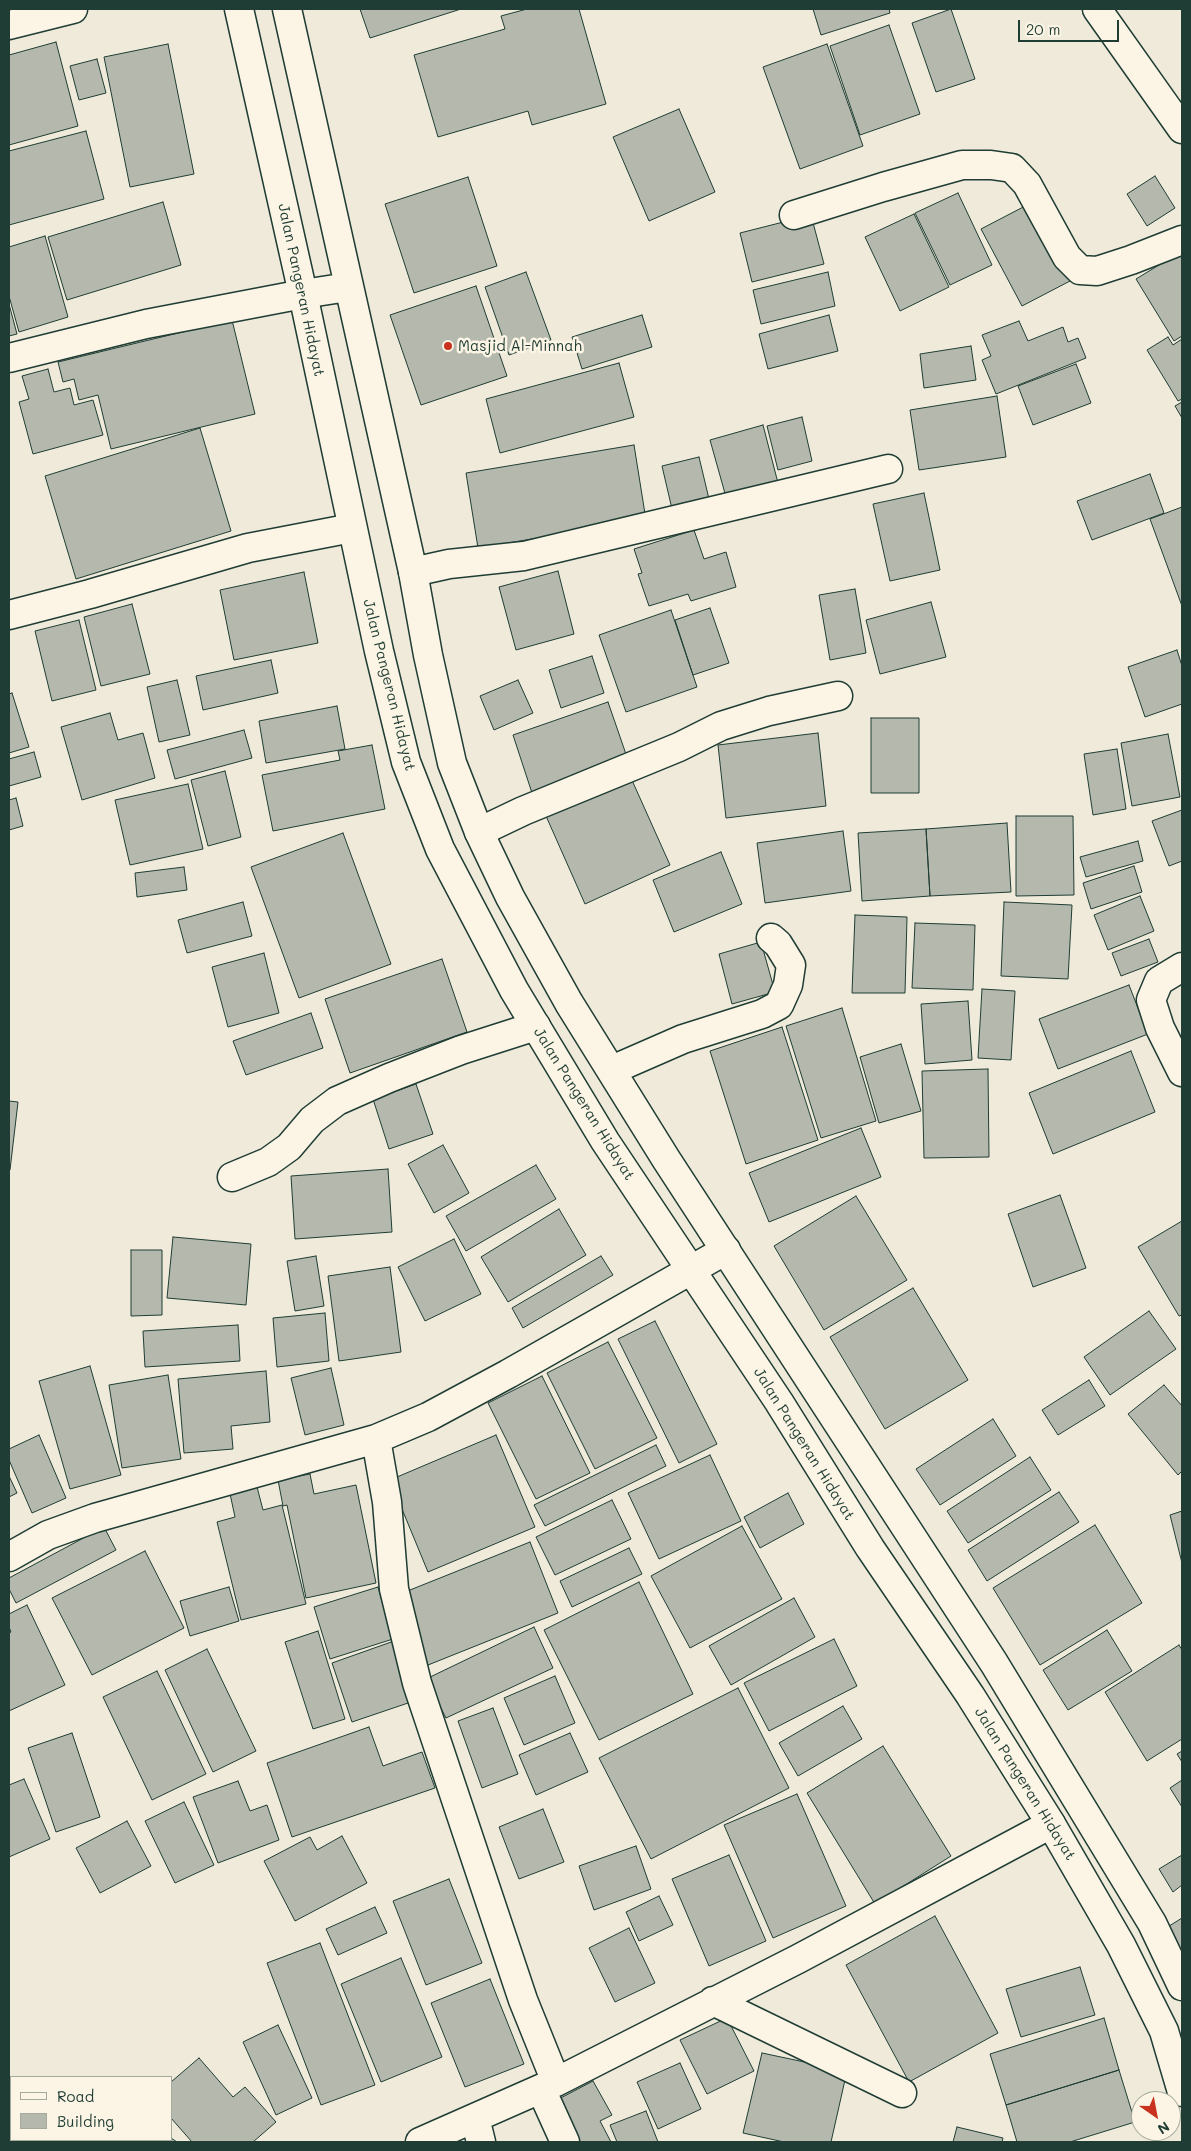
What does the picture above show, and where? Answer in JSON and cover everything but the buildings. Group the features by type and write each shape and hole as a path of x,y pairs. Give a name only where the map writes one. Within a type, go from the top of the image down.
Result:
{"main road":[{"path":"9,25 73,9"},
{"name":"Jalan Pangeran Hidayat","path":"239,9 303,294 352,528 406,762 440,849 514,990 605,1141 779,1402 870,1548 970,1695 1051,1824 1122,1945 1164,2031 1182,2092"},
{"path":"286,9 413,572 428,655 452,763 479,832 510,896 569,1002 666,1159 994,1663 1152,1923 1182,1986"},
{"path":"1097,9 1182,129"},
{"path":"794,215 962,165 991,166 1012,168 1027,184 1066,257 1080,270 1096,271 1132,260 1182,240"},
{"path":"9,358 146,324 348,287"},
{"path":"413,572 449,564 524,556 888,469"},
{"path":"9,615 90,594 248,548 352,528"},
{"path":"479,832 523,811 679,747 722,726 769,711 838,696"},
{"path":"612,1070 683,1040 762,1014 780,1005 788,984 790,965 778,944 771,938"},
{"path":"1182,967 1159,981 1151,1000 1160,1028 1182,1072"},
{"path":"232,1177 268,1162 289,1147 312,1120 337,1101 388,1078 443,1057 536,1026"},
{"path":"9,1557 48,1535 95,1518 376,1439 428,1416 508,1374 726,1250"},
{"path":"376,1439 387,1502 394,1589 417,1683 523,2000 565,2142"},
{"path":"420,2142 478,2130 548,2086 798,1959 1051,1824"},
{"path":"713,2001 902,2093"}],"place":[{"name":"Masjid Al-Minnah","path":"448,346"}]}
